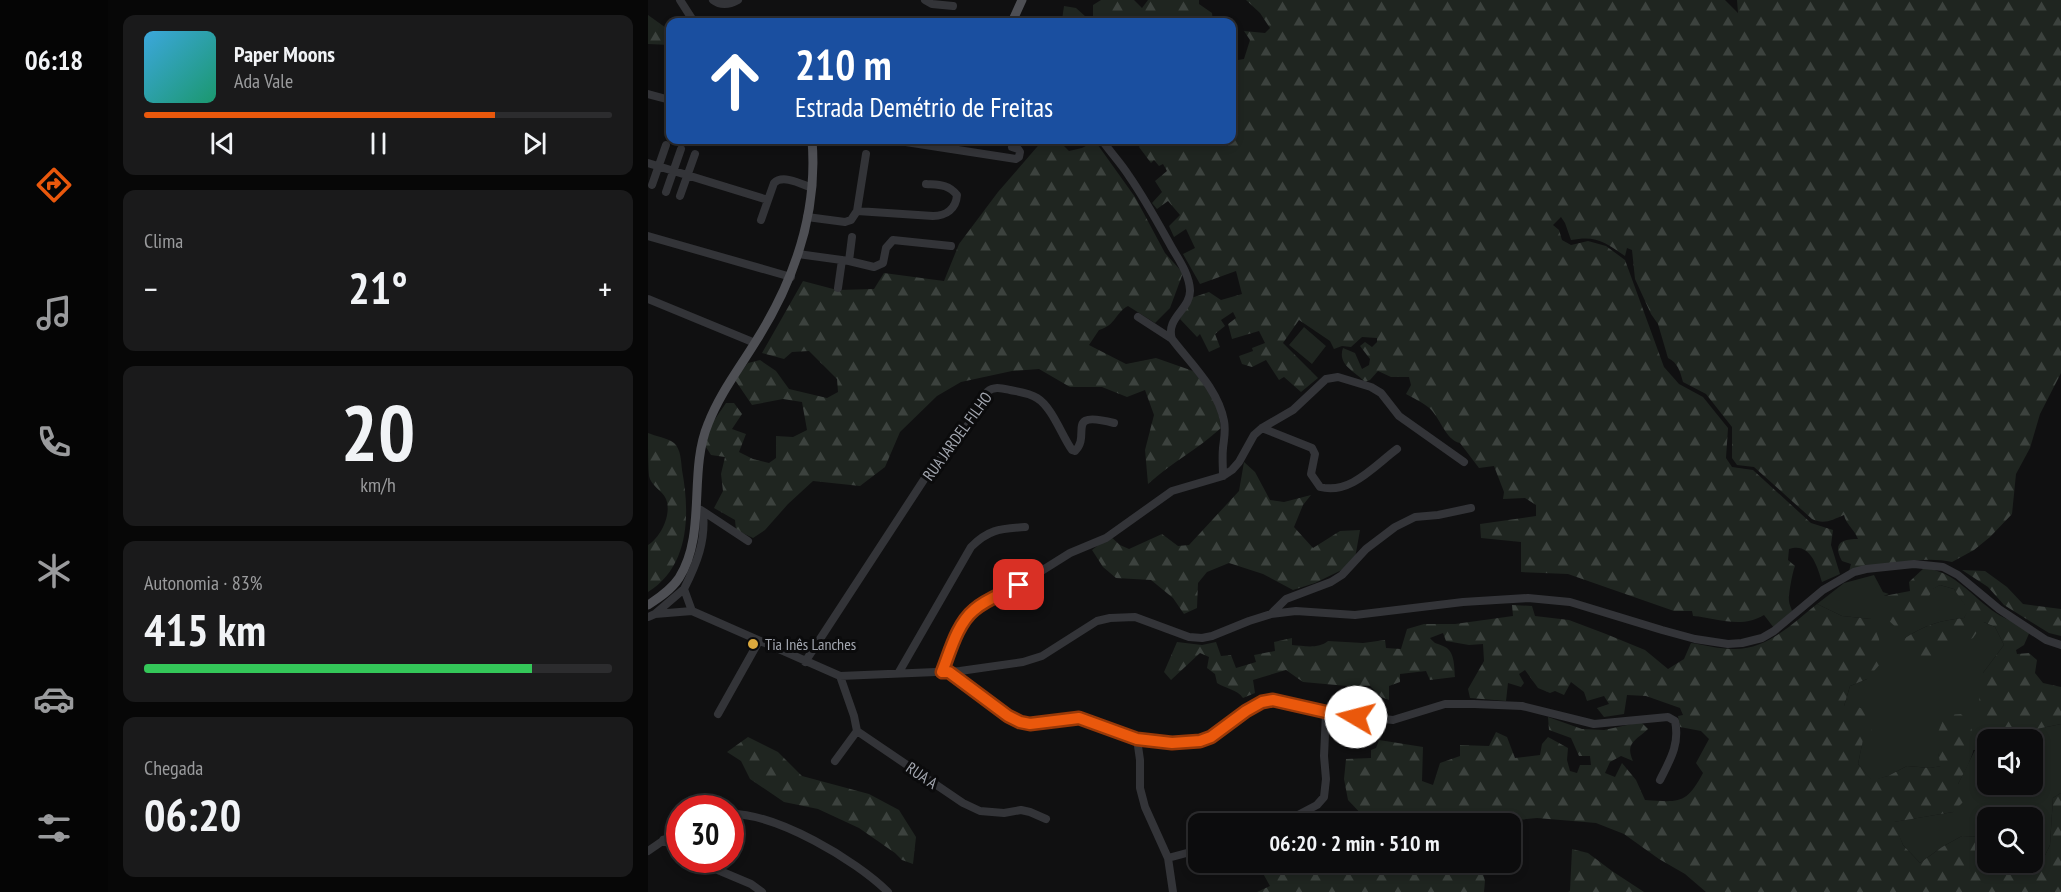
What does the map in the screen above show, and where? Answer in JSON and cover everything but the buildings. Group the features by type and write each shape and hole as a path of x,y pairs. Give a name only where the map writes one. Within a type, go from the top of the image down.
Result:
{"main road":[{"path":"1014,18 1022,0"},
{"path":"648,605 678,580 684,568 693,537 699,455 707,425 725,387 755,343 791,277 812,188 814,165 812,144"}],"street":[{"path":"680,0 691,18"},
{"path":"713,0 718,4 738,0"},
{"path":"925,0 932,4 953,6"},
{"path":"648,93 666,99"},
{"path":"919,144 1019,158 1020,152 1012,147"},
{"path":"1105,144 1146,203 1187,277 1189,298 1171,327 1172,339"},
{"path":"652,185 666,145"},
{"path":"666,192 681,149"},
{"path":"680,196 694,154"},
{"path":"807,217 848,222 857,211 866,154"},
{"path":"648,163 768,200"},
{"path":"761,220 774,183 780,179 812,188"},
{"path":"857,211 933,216 941,216 950,211 956,202 957,195 952,189 946,185 926,184"},
{"path":"648,236 791,277"},
{"path":"838,288 852,237"},
{"path":"798,254 845,260 874,267 879,266 885,259 886,248 893,240 951,246"},
{"path":"648,299 755,343"},
{"path":"1138,317 1172,339 1205,381 1218,403 1224,420 1226,437 1222,450 1222,476"},
{"path":"945,672 963,623 976,608 1019,585 1070,553 1106,538 1172,491 1222,476 1239,462 1254,435 1293,410 1326,379 1338,377 1371,387 1381,393 1399,416 1464,462"},
{"name":"RUA JARDEL FILHO","path":"805,662 927,475 972,420 990,388 999,387 1037,398 1048,409 1072,450 1075,451 1078,448 1082,426 1087,420 1095,418 1114,423"},
{"path":"1262,428 1311,448 1315,454 1311,467 1314,481 1329,489 1348,485 1397,449"},
{"path":"696,505 748,541"},
{"path":"1271,614 1286,599 1342,575 1366,549 1395,527 1415,517 1471,508"},
{"path":"651,616 684,589 701,553 704,538 703,512"},
{"path":"899,672 971,547 982,536 997,529 1025,527"},
{"path":"651,616 692,611 840,676 991,669 1042,656 1097,621 1110,618 1135,617 1189,637 1202,638 1271,614 1296,611 1355,615 1463,602 1542,598 1569,602 1695,639 1728,644 1762,638 1774,631 1823,590 1854,572 1914,564 1942,567 1958,575 1999,609 2046,640 2061,645"},
{"path":"684,589 692,611"},
{"path":"718,714 759,640"},
{"path":"945,672 1020,722 1030,724 1079,718 1137,739 1172,743 1200,741 1211,737 1246,711 1262,702 1273,700 1326,712 1393,720 1445,704 1522,706 1594,724 1668,717 1674,721 1676,741 1674,752 1660,780"},
{"path":"835,761 857,731 840,676"},
{"path":"1303,813 1317,806 1324,796 1326,712"},
{"name":"RUA A","path":"857,731 963,803 980,811 1004,813 1021,810 1046,819"},
{"path":"1137,739 1140,788 1145,807 1168,858 1173,892"},
{"path":"744,816 760,818 803,835 876,879 888,892"},
{"path":"648,851 666,838"},
{"path":"1168,858 1188,853"},
{"path":"725,873 751,884 762,892"}],"green space":[{"path":"1101,0 1134,0 1142,8 1148,0 1199,0 1199,4 1212,13 1213,18 1093,18 1093,5"},
{"path":"1246,0 1725,0 1738,13 1737,0 2061,0 2061,373 2040,414 2030,448 2016,474 2012,514 1974,550 1952,562 1914,560 1849,571 1851,564 1842,561 1838,546 1843,541 1858,539 1844,515 1824,522 1812,519 1754,467 1737,465 1732,458 1732,427 1706,394 1683,382 1680,371 1668,358 1658,324 1635,279 1632,250 1627,248 1625,256 1594,239 1571,240 1561,217 1553,225 1559,230 1562,240 1571,245 1588,241 1606,246 1625,260 1664,367 1679,384 1703,397 1728,428 1726,458 1732,467 1753,470 1811,523 1833,530 1831,545 1840,574 1822,582 1812,556 1802,549 1789,549 1788,560 1795,566 1789,598 1792,611 1774,628 1764,615 1738,622 1693,616 1692,611 1674,611 1568,574 1521,572 1521,542 1481,538 1480,524 1536,516 1536,505 1525,498 1503,499 1504,492 1494,466 1479,468 1460,443 1446,433 1432,411 1406,394 1411,385 1409,377 1391,377 1378,371 1365,382 1348,367 1342,359 1343,348 1355,353 1362,369 1369,365 1370,359 1360,346 1365,342 1372,347 1377,342 1377,338 1362,337 1351,347 1342,346 1334,349 1330,341 1299,320 1283,343 1318,378 1301,392 1284,377 1279,380 1266,360 1252,367 1242,364 1239,356 1265,343 1259,331 1232,339 1228,324 1236,318 1233,312 1221,320 1225,326 1215,334 1220,347 1209,352 1200,334 1197,337 1180,319 1191,298 1209,292 1221,300 1242,294 1236,271 1200,284 1183,254 1195,248 1186,229 1174,237 1169,226 1180,215 1168,201 1157,209 1152,203 1162,192 1155,181 1167,171 1163,164 1159,166 1154,160 1151,163 1139,147 1141,144 1236,144 1236,60 1244,59 1250,40 1244,31 1265,33 1270,28 1260,13"},
{"path":"1064,6 1076,8 1086,17 1093,18 1062,18"},
{"path":"648,15 666,28 666,45 648,44"},
{"path":"1040,144 1062,144 1069,151 1089,144 1097,144 1135,197 1165,253 1183,273 1170,308 1155,323 1128,306 1109,325 1099,330 1089,345 1126,364 1156,358 1193,371 1216,399 1221,428 1148,484 1145,450 1154,415 1145,390 1127,397 1102,387 1070,387 1039,369 1012,371 961,382 937,396 900,432 885,467 860,486 813,481 765,530 753,538 736,530 735,520 714,508 723,491 721,474 725,457 711,455 704,444 711,425 726,403 734,403 742,414 732,429 746,434 739,452 753,459 769,463 776,458 776,436 793,437 807,430 802,402 783,399 752,405 735,380 748,363 760,360 776,371 789,389 827,398 838,392 837,379 809,351 792,352 784,359 762,353 803,281 837,290 874,289 884,273 944,281 959,244 998,192"},
{"path":"1304,327 1326,346 1312,364 1289,345"},
{"path":"648,433 671,441 678,449 685,487 686,521 684,537 672,568 662,581 648,592 648,545 661,531 668,511 666,499 649,476"},
{"path":"1244,462 1255,472 1270,500 1284,502 1311,495 1303,505 1294,527 1313,548 1340,531 1360,530 1354,564 1315,583 1293,590 1263,574 1229,563 1207,572 1198,583 1197,608 1184,614 1173,598 1151,580 1116,578 1103,567 1092,550 1110,536 1129,549 1162,534 1178,546 1189,545 1239,491"},
{"path":"1924,568 1935,570 1954,579 1996,613 2031,629 2024,645 2016,650 2017,654 2029,653 2037,660 2035,673 2043,683 2061,687 2061,724 2037,729 2002,729 1990,724 1979,702 1983,673 2004,645 1995,627 1984,622 1973,638 1920,661 1903,646 1905,638 1912,633 1926,626 1964,618 1968,610 1954,589 1940,585 1933,589 1913,626 1900,631 1886,618 1884,596 1910,591 1909,582"},
{"path":"1962,570 1985,571 2007,587 2023,604 2061,609 2061,636 2049,633 2004,605 1988,587"},
{"path":"1874,575 1883,592 1889,594 1884,596 1924,604 1932,589 1940,585 1954,589 1969,610 1964,618 1933,624 1905,638 1984,622 1995,627 2004,645 1983,673 2011,729 1977,729 1977,795 2043,795 2043,729 2037,729 2061,724 2061,793 2053,798 2050,845 2043,860 2043,807 1977,807 1977,837 1962,836 1920,863 1903,845 1893,822 1953,812 1958,784 1975,750 1938,753 1942,766 1930,768 1907,766 1872,781 1858,764 1863,739 1844,706 1850,686 1867,679 1871,619 1842,616 1817,604 1844,583"},
{"path":"1817,604 1842,616 1871,619 1879,639 1881,663 1867,679 1850,686 1844,706 1855,706 1874,713 1871,733 1863,740 1858,764 1872,780 1888,776 1907,766 1930,768 1941,766 1937,740 1939,729 1946,715 1961,714 1968,723 1973,732 1974,749 1958,784 1966,799 1953,812 1894,822 1903,845 1920,863 1962,836 1977,837 1977,873 2043,873 2043,860 2050,845 2053,798 2061,793 2061,892 1706,892 1685,874 1624,834 1596,823 1537,818 1521,820 1521,813 1360,813 1348,800 1344,779 1346,759 1371,758 1371,750 1376,748 1379,740 1423,747 1422,781 1433,785 1440,763 1460,756 1460,745 1489,746 1496,732 1507,737 1515,758 1540,755 1542,744 1548,737 1568,748 1567,760 1570,771 1577,773 1580,765 1591,765 1590,756 1579,756 1571,738 1549,730 1548,717 1582,729 1604,730 1641,722 1648,729 1631,746 1633,761 1621,756 1610,762 1605,773 1615,777 1622,763 1636,780 1645,800 1674,801 1680,799 1692,791 1703,773 1696,763 1709,739 1701,731 1680,727 1678,716 1683,715 1680,708 1646,696 1627,695 1624,714 1604,717 1597,708 1609,704 1604,696 1587,701 1584,692 1571,682 1564,695 1555,691 1550,693 1538,688 1525,670 1519,674 1524,683 1521,687 1508,683 1506,701 1470,698 1468,689 1484,661 1483,644 1469,645 1446,641 1443,633 1430,638 1450,651 1455,677 1430,680 1426,671 1400,674 1400,682 1389,686 1389,700 1381,697 1370,686 1303,682 1286,670 1253,680 1255,693 1243,698 1238,693 1217,683 1215,674 1207,668 1209,657 1200,653 1171,680 1164,672 1177,642 1202,645 1216,642 1221,656 1231,655 1236,668 1256,662 1254,655 1275,651 1274,642 1292,638 1292,645 1306,646 1316,646 1328,641 1363,643 1385,640 1386,648 1401,649 1407,629 1424,624 1455,624 1513,616 1512,605 1532,606 1535,616 1569,620 1645,650 1668,669 1684,659 1691,643 1717,648 1745,648 1768,640"},
{"path":"748,737 778,752 802,776 869,794 899,810 916,837 913,864 902,860 859,828 818,809 784,802 750,779 741,761 727,752"},
{"path":"1572,849 1588,853 1644,892 1568,892 1570,891"},
{"path":"1263,873 1483,873 1485,881 1484,892 1257,892 1270,886"}],"place":[{"name":"Tia Inês Lanches","path":"753,644"}],"route":[{"path":"1019,585 976,608 968,615 942,672 949,672 1008,716 1020,722 1030,724 1079,718 1137,739 1185,743 1211,737 1246,711 1262,702 1273,700 1356,717"}]}
